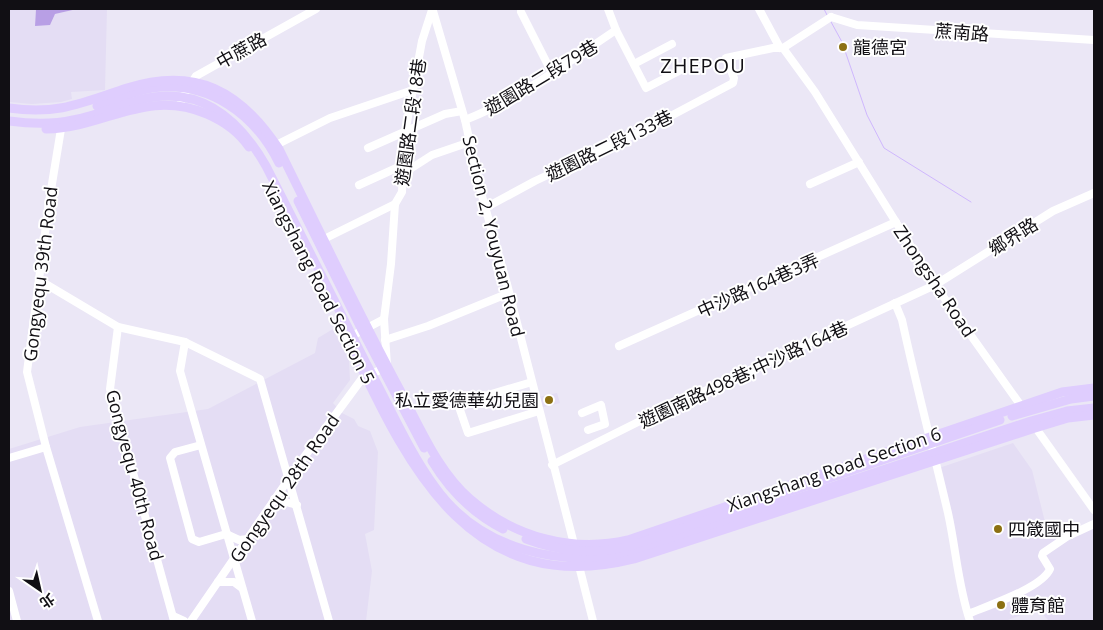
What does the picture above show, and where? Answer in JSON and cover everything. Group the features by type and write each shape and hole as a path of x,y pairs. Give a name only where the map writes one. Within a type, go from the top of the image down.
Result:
{"main road":[{"name":"Xiangshang Road Section 5","path":"9,108 46,110 69,108 147,83 170,80 206,85 243,104 261,123 276,145 324,239 365,329"},
{"name":"Xiangshang Road Section 5","path":"9,112 46,116 70,113 152,88 190,84 229,103 247,117 264,136 276,156 438,472 454,493 468,506 491,522 518,536 577,556"},
{"name":"Xiangshang Road Section 5","path":"9,121 47,124 88,117 139,100 181,100 221,112 236,123 253,143 369,375 436,489 459,512 487,533 507,543 540,555 577,556"},
{"name":"Xiangshang Road Section 5","path":"9,127 61,129 181,100"},
{"name":"Xiangshang Road Section 6","path":"1024,409 1062,392 1094,388"},
{"name":"Xiangshang Road Section 6","path":"577,556 630,546 930,439 1024,409 1094,396"},
{"name":"Xiangshang Road Section 6","path":"577,556 594,559 632,553 935,457 1079,408 1094,408"},
{"name":"Xiangshang Road Section 6","path":"1033,424 1094,415"}],"street":[{"name":"中蔗路","path":"181,100 190,84 204,71 316,9"},
{"name":"遊園路二段18巷","path":"384,367 384,319 394,235 395,204 402,192 405,133 422,41 432,9"},
{"name":"Section 2, Youyuan Road","path":"432,9 462,111 485,208 509,293 593,621"},
{"path":"608,9 616,30 646,88 679,71"},
{"name":"Zhongsha Road","path":"759,9 782,48 815,92 935,285 1094,510"},
{"path":"782,48 831,17 827,9"},
{"path":"521,12 552,73"},
{"name":"蔗南路","path":"831,17 857,24 1094,40"},
{"name":"遊園路二段79巷","path":"464,120 486,112 552,73 616,30"},
{"path":"634,64 672,44"},
{"name":"遊園路二段133巷","path":"485,208 648,128 733,82 734,78 726,58 773,48 782,48"},
{"path":"204,71 206,85"},
{"path":"276,145 330,118 413,90"},
{"path":"368,148 445,114 462,111"},
{"name":"Gongyequ 39th Road","path":"61,129 49,202 27,372 46,447 98,621"},
{"path":"359,185 404,169 432,155 470,142"},
{"path":"810,184 859,162"},
{"name":"鄉界路","path":"935,285 1053,212 1094,193"},
{"path":"324,239 395,204"},
{"name":"中沙路164巷3弄","path":"619,346 896,222"},
{"path":"40,280 118,327 185,342 260,379 297,505 328,621"},
{"name":"遊園南路498巷;中沙路164巷","path":"552,465 644,420 935,285"},
{"path":"385,340 428,326 509,293"},
{"path":"895,304 902,320 935,457 953,538 957,574 969,618 1024,590 1042,578 1050,569 1042,556 1043,553 1068,536 1094,524"},
{"path":"350,337 384,319"},
{"name":"Gongyequ 40th Road","path":"118,327 110,390 174,619"},
{"path":"185,342 180,370 252,621"},
{"name":"Gongyequ 28th Road","path":"191,621 288,479 361,380 384,367"},
{"path":"532,382 458,404 468,433 539,411"},
{"path":"582,413 601,405 605,424 588,430"},
{"path":"201,446 175,452 170,458 191,536 194,541 199,542 226,534 238,540 248,539"},
{"path":"9,458 46,447"},
{"path":"281,455 289,462 299,464"},
{"path":"274,499 297,505"},
{"path":"218,582 234,582 243,590"},
{"path":"9,592 17,621"},
{"path":"174,619 184,621"}],"shaded area":[{"path":"9,9 36,9 35,26 55,14 77,9 107,9 105,90 71,92 72,99 61,102 32,104 9,102"},
{"path":"36,9 77,9 55,14 50,25 35,26"},
{"path":"333,329 349,360 350,380 333,403 342,413 354,419 358,426 370,431 378,452 374,530 365,534 372,571 366,621 9,621 9,449 80,427 208,409 315,353 318,338"},
{"name":"私立愛德華幼兒園","path":"557,393 560,403 540,408 538,397"},
{"name":"四箴國中","path":"1013,443 1032,470 1049,538 1094,525 1094,619 1091,621 1049,621 1038,609 1005,621 972,621 939,468"}],"waterway":[{"path":"824,9 827,15"},
{"path":"830,20 842,42 867,115 884,148 971,202"}],"place":[{"name":"龍德宮","path":"843,47"},
{"name":"私立愛德華幼兒園","path":"549,400"},
{"name":"四箴國中","path":"998,529"},
{"name":"體育館","path":"1001,605"}],"district":[{"name":"ZHEPOU","path":"703,65"}]}
